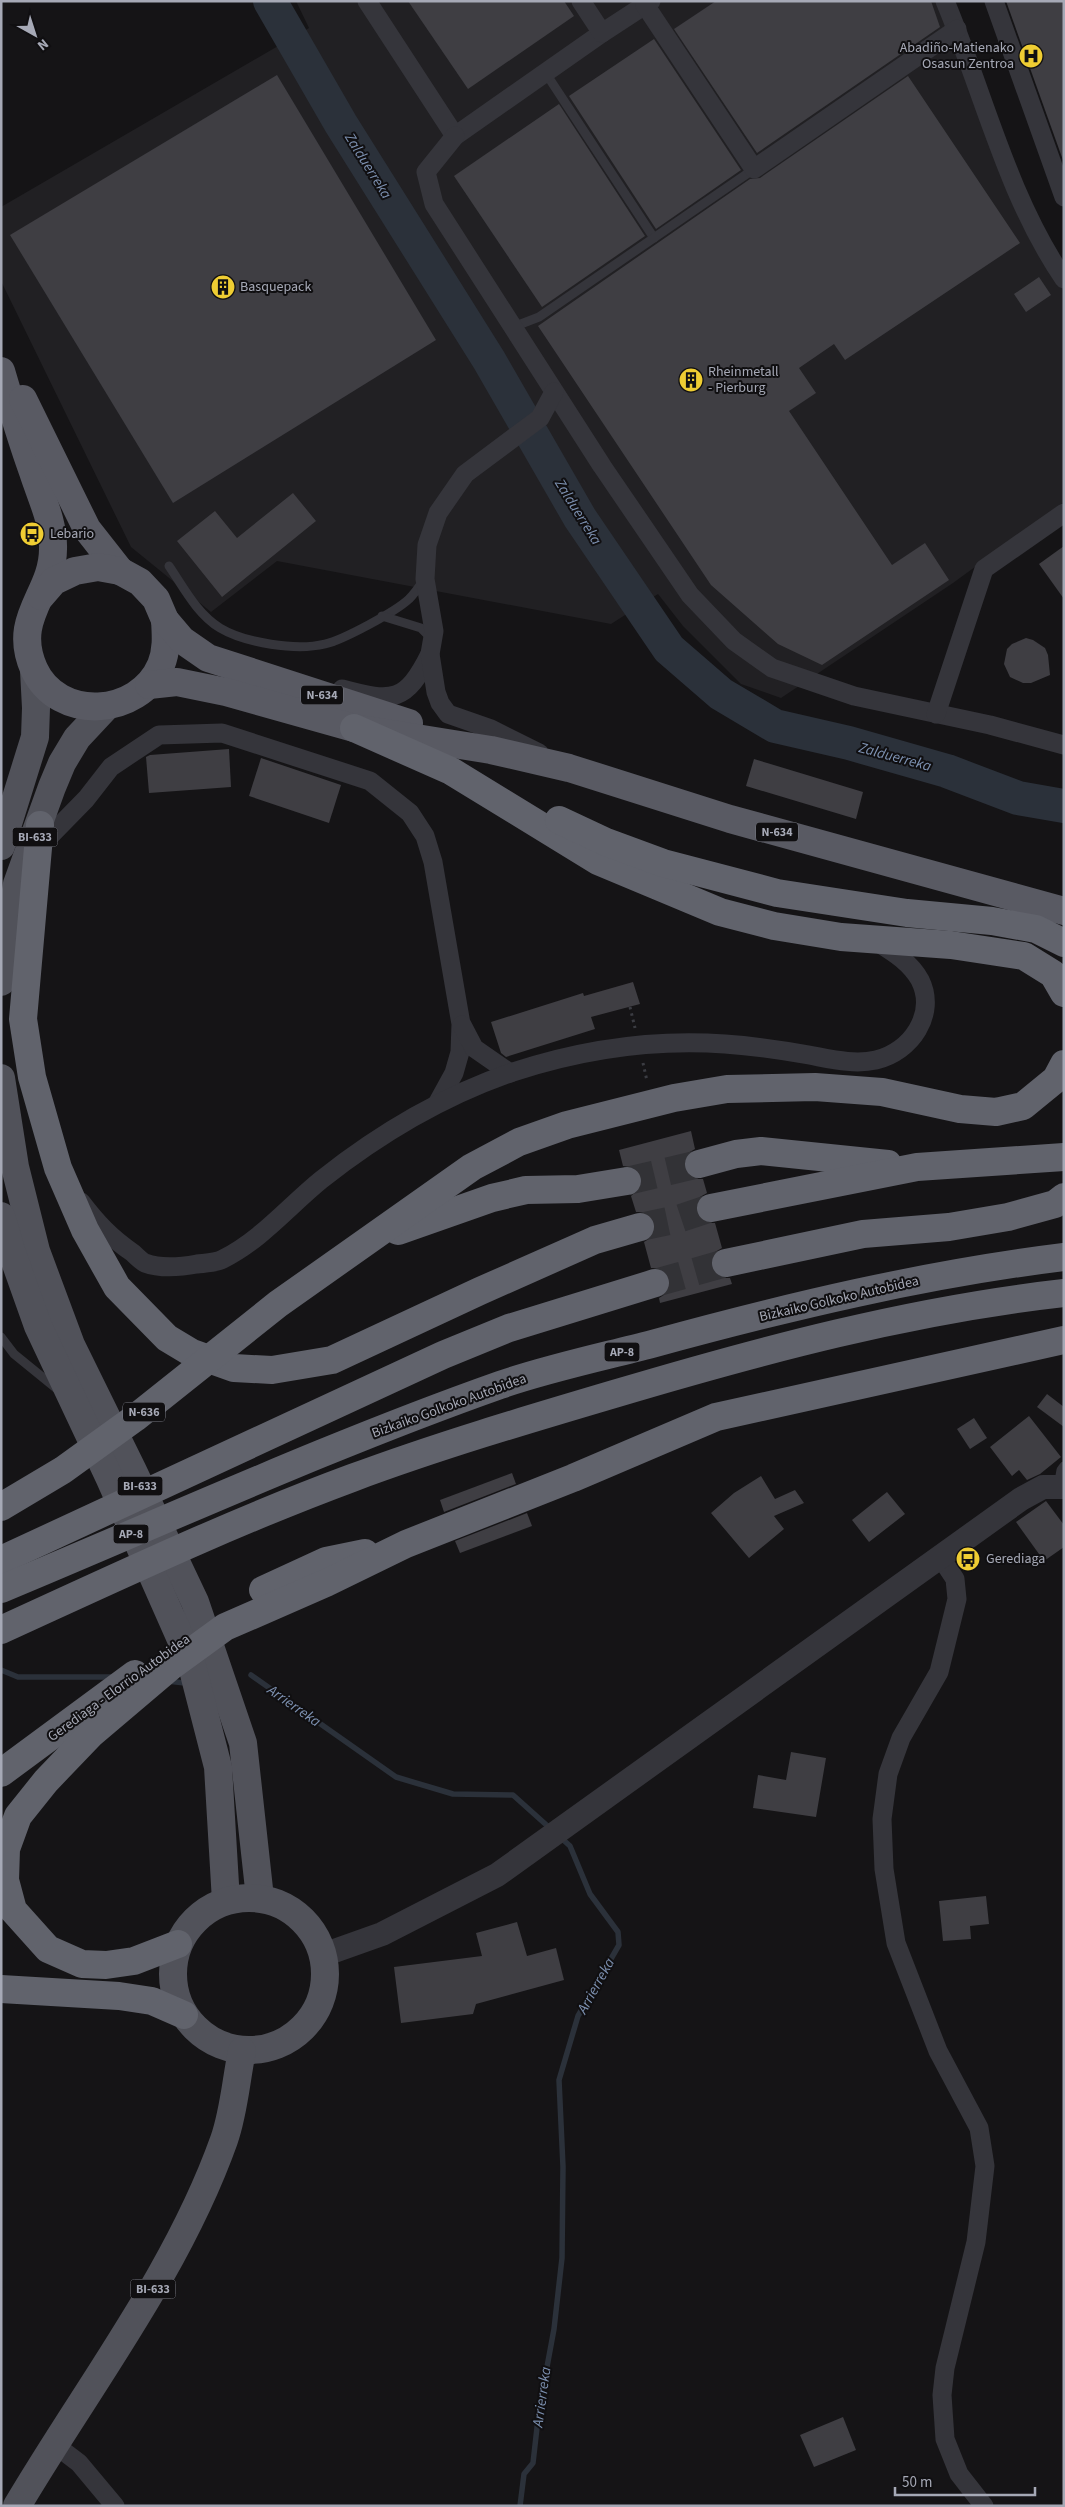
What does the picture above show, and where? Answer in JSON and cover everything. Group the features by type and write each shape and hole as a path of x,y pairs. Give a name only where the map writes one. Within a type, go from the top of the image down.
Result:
{"highway":[{"name":"N-634","path":"1,358 87,529 120,571"},
{"name":"N-634","path":"1,371 52,535 51,565 30,615 26,634 28,653 34,670 47,688 65,700 85,707 106,707 130,700 149,684 161,665 167,643 165,620"},
{"name":"N-634","path":"38,598 54,581 75,571 98,567 120,571 140,582 156,599 165,620 182,640 208,658 491,750"},
{"name":"N-634","path":"149,684 177,682 226,692 354,728 491,750 569,768 730,819 1064,911"},
{"path":"354,728 606,842 663,863 777,893 907,913 992,921 1036,929 1064,942"},
{"path":"451,771 598,861 720,912 774,926 873,940 951,945 1024,956 1054,974 1064,993"},
{"path":"39,837 22,1019 32,1077 58,1168 85,1230 117,1287 167,1338 192,1353 234,1368 272,1370 332,1360 595,1240 640,1227"},
{"path":"341,1260 472,1167 518,1142 567,1125 674,1098 727,1089 768,1087 815,1087 882,1092 960,1109 996,1112 1023,1106 1056,1078 1064,1064"},
{"path":"699,1164 736,1154 761,1151 917,1167"},
{"path":"711,1208 917,1167 1062,1157"},
{"path":"341,1260 388,1235 492,1198 526,1190 578,1190 627,1181"},
{"path":"726,1263 863,1234 948,1227 1008,1217 1055,1204 1064,1198"},
{"name":"Bizkaiko Golkoko Autobidea","path":"1,1590 197,1504 341,1445 503,1384 703,1330 856,1294 998,1265 1064,1257"},
{"name":"N-636","path":"1,1507 63,1470 135,1418 278,1304 341,1260"},
{"path":"1,1560 55,1533 443,1355 500,1332 655,1283"},
{"name":"AP-8","path":"1,1630 200,1540 352,1478 507,1425 682,1374 855,1329 946,1310 1064,1293"},
{"path":"178,1944 134,1961 106,1965 82,1964 48,1949 10,1914 14,1910 5,1880 6,1849 18,1816 46,1781 83,1727 225,1627 275,1594 326,1583 406,1544 574,1478 716,1418 1064,1340"},
{"name":"Gerediaga - Elorrio Autobidea","path":"1,1773 83,1727"},
{"path":"1,1976 55,1985 75,1993"},
{"path":"1,1989 75,1993 152,2001 184,2015"}],"main road":[{"name":"BI-633","path":"1,846 35,737 34,670"},
{"name":"BI-633","path":"1,982 17,884 39,837 62,763 77,738 106,707"},
{"name":"BI-633","path":"1,1078 15,1167 36,1252 71,1345 134,1471 195,1602 243,1744 260,1898"},
{"name":"BI-633","path":"1,1216 38,1326 78,1410 191,1662 218,1767 226,1901"},
{"path":"260,1898 282,1905 301,1917 315,1935 323,1955 326,1980 320,2003 307,2024 288,2040 281,2043 266,2049 242,2051 212,2041 199,2033 184,2015 176,1998 172,1980 173,1962 178,1944 190,1926 206,1911 226,1901 260,1898"},
{"name":"BI-633","path":"17,2506 54,2444 148,2297 194,2210 224,2139 242,2051"}],"street":[{"path":"367,1 455,136"},
{"path":"580,1 602,33"},
{"path":"945,1 957,29 1020,204 1048,256 1064,279"},
{"path":"994,1 1064,197"},
{"path":"957,29 754,169 648,3 545,72 455,136 426,172 434,204 554,392 690,595 734,641 772,668 854,696 990,725 1064,745"},
{"path":"554,392 540,418 465,474 438,513 427,546 425,579 434,631 432,647 436,692 448,714 491,729 569,768"},
{"path":"936,714 984,569 1064,513"},
{"path":"284,682 319,683 361,694 387,697 404,692 417,680 432,647"},
{"path":"39,837 86,799 111,767 159,735 222,732 370,781 410,813 425,836 433,862 461,1024 460,1052 454,1073 437,1104"},
{"path":"58,1168 107,1235 145,1263 176,1267 221,1260 268,1228 322,1180 411,1117 480,1083 543,1062 598,1050 660,1044 724,1044 852,1062 878,1060 902,1048 916,1035 923,1021 925,1003 920,981 910,966 898,954 873,940"},
{"path":"461,1024 474,1048 510,1073"},
{"path":"323,1955 382,1934 431,1911 498,1875 536,1850 1021,1500 1043,1487 1062,1480"},
{"path":"941,1558 955,1579 957,1599 939,1672 901,1738 888,1774 882,1819 884,1869 896,1943 938,2051 979,2128 985,2166 976,2242 945,2368 942,2395 945,2439 959,2474 984,2506"},
{"path":"54,2444 79,2463 114,2506"}],"lane":[{"path":"545,72 654,238"},
{"path":"513,327 540,316 754,169"},
{"path":"170,566 202,614 220,628 238,636 261,642 298,647 325,644 382,616 410,598 425,579"},
{"path":"382,616 421,628 432,647"},
{"path":"1,1336 14,1354 46,1379 78,1410"}],"shaded area":[{"path":"296,1 950,1 1024,202 1064,273 1064,502 953,583 781,698 741,684 683,626 658,594 611,624 277,561 211,612 131,547 1,281 1,207 309,28"}],"building":[{"path":"408,1 564,1 574,16 468,89"},
{"path":"716,1 931,1 940,27 757,153 674,29"},
{"path":"1006,1 1064,1 1064,163"},
{"path":"654,39 741,170 656,229 569,96"},
{"name":"Basquepack","path":"277,75 436,340 173,503 10,235"},
{"name":"Rheinmetall - Pierburg","path":"908,76 1020,243 845,360 834,344 799,368 816,393 789,411 892,565 925,543 949,580 822,665 778,644 711,585 538,326 750,179 760,178"},
{"path":"559,104 645,236 542,307 454,176"},
{"path":"1039,277 1051,295 1026,312 1014,294"},
{"path":"293,493 316,521 222,597 177,541 215,511 237,538"},
{"path":"1064,546 1064,599 1039,564"},
{"path":"1026,638 1045,648 1048,655 1050,675 1031,683 1023,683 1010,677 1004,664 1007,649 1012,644"},
{"path":"229,749 231,787 149,793 146,757 150,755"},
{"path":"261,758 341,785 329,823 249,796"},
{"path":"754,759 863,792 856,819 746,786"},
{"path":"633,982 640,1004 591,1017 595,1029 506,1057 501,1053 491,1022 583,993 584,996"},
{"path":"691,1131 695,1149 688,1153 684,1160 684,1168 688,1175 695,1179 703,1179 707,1193 700,1197 696,1203 696,1212 699,1218 706,1223 715,1223 722,1248 715,1252 711,1258 711,1267 715,1274 721,1278 730,1278 732,1284 660,1303 659,1298 667,1293 670,1287 670,1279 665,1271 659,1268 651,1268 644,1242 652,1237 655,1223 650,1215 636,1212 631,1196 641,1187 642,1178 639,1171 633,1167 623,1166 619,1150"},
{"path":"1047,1394 1064,1407 1064,1427 1037,1407"},
{"path":"1029,1416 1061,1457 1040,1474 1027,1480 1019,1470 1012,1476 990,1447"},
{"path":"974,1418 987,1438 970,1449 957,1429"},
{"path":"512,1473 516,1484 444,1512 440,1500"},
{"path":"761,1476 775,1499 795,1490 804,1503 774,1516 784,1529 749,1558 711,1513 734,1493"},
{"path":"887,1492 905,1514 869,1542 852,1520"},
{"path":"1046,1501 1064,1525 1064,1547 1044,1561 1016,1522"},
{"path":"527,1513 532,1526 460,1553 455,1541"},
{"path":"791,1752 826,1758 816,1817 753,1808 758,1775 786,1780"},
{"path":"986,1896 989,1924 970,1926 971,1939 943,1941 939,1901"},
{"path":"517,1922 527,1956 556,1948 564,1980 476,2004 473,2014 401,2023 394,1967 482,1956 476,1933"},
{"path":"843,2417 856,2450 814,2467 800,2435"}],"waterway":[{"name":"Zalduerreka","path":"270,1 341,124 489,360 580,518 669,649 721,694 775,726 849,743 947,771 1018,798 1064,806"},
{"name":"Arrierreka","path":"1,1670 18,1677 116,1677"},
{"name":"Arrierreka","path":"251,1675 396,1777 453,1794 513,1795 552,1830"},
{"name":"Arrierreka","path":"167,1681 185,1683"},
{"name":"Arrierreka","path":"520,2506 524,2474 533,2463 539,2410 554,2329 562,2258 563,2167 559,2080 578,2016 619,1945 618,1932 590,1894 570,1846 559,1836"}],"tunnel":[{"path":"627,1181 699,1164"},
{"path":"640,1227 678,1219 711,1208"},
{"path":"655,1283 726,1263"}],"place":[{"name":"Abadiño-Matienako Osasun Zentroa","path":"1031,56"},
{"name":"Basquepack","path":"223,287"},
{"name":"Rheinmetall - Pierburg","path":"691,380"},
{"name":"Lebario","path":"32,534"},
{"name":"Gerediaga","path":"968,1559"}]}
